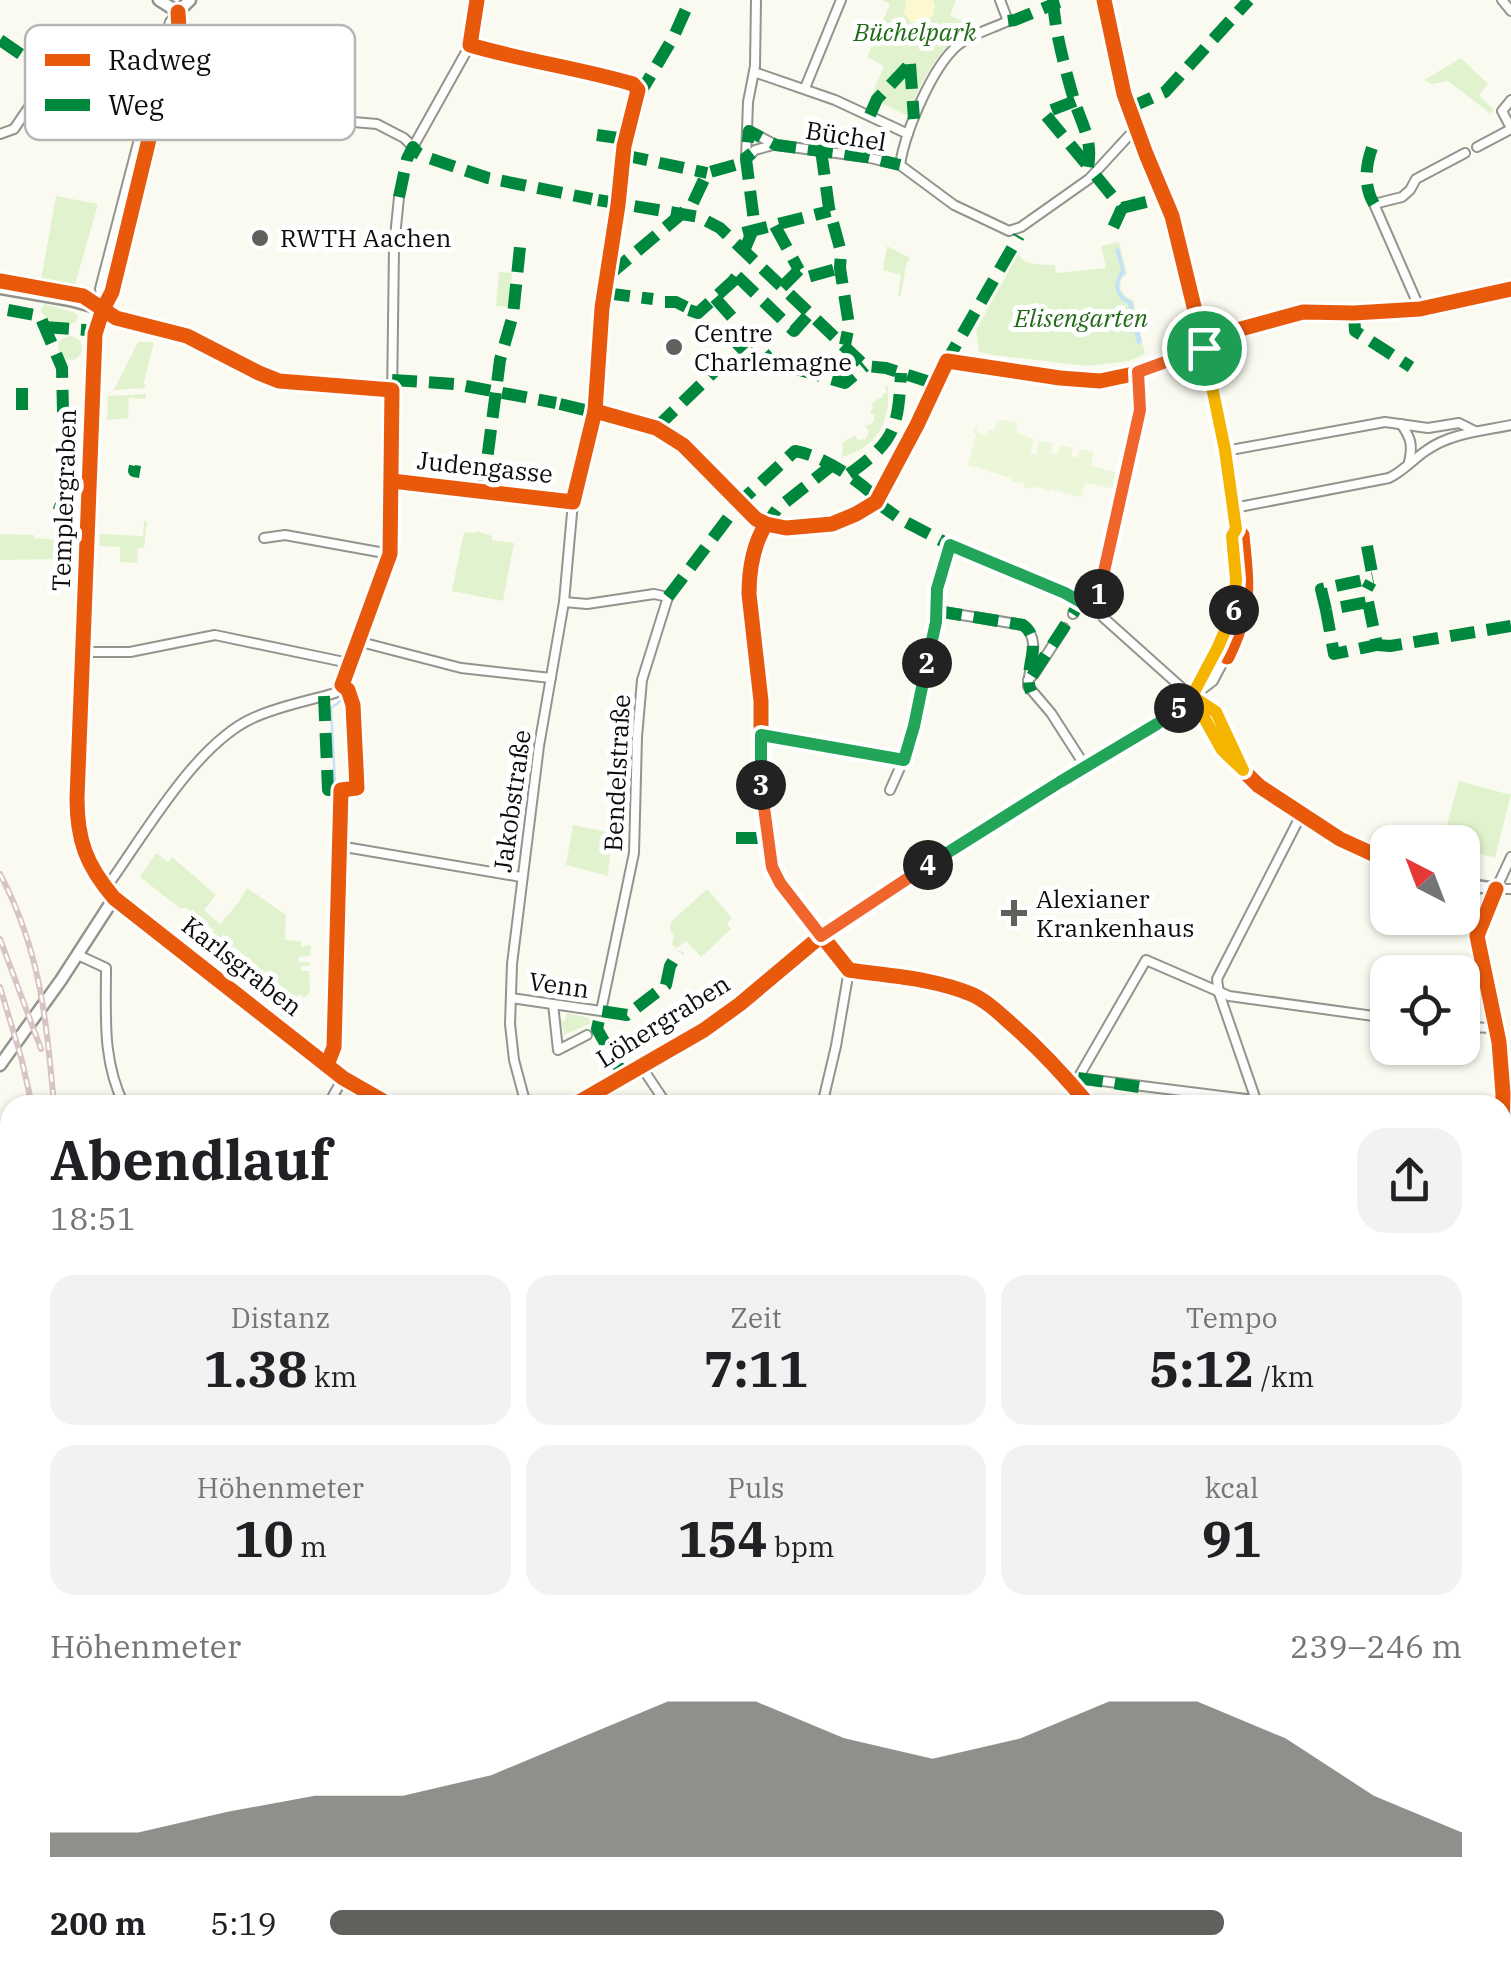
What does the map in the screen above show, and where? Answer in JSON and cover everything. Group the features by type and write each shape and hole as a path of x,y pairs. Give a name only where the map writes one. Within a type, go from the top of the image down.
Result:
{"street":[{"path":"159,0 178,12 190,0"},
{"path":"355,122 377,124 414,147 470,45 477,0"},
{"path":"749,132 756,0"},
{"path":"805,88 841,0"},
{"name":"Büchel","path":"776,144 755,150 746,158 749,132 776,144 866,156 900,165 908,134 946,57 972,36 1008,21 1000,0"},
{"path":"1104,0 1122,84 1176,231 1225,450 1236,529 1242,535 1247,590 1240,630 1214,681 1192,696"},
{"path":"1502,0 1511,11"},
{"name":"Templergraben","path":"178,12 179,25"},
{"path":"470,45 512,58 614,78"},
{"path":"754,72 805,88 908,134"},
{"path":"1477,147 1511,128 1502,111 1511,100"},
{"path":"0,134 14,130 25,113"},
{"path":"900,165 954,204 1020,232 1094,174 1136,128"},
{"name":"Templergraben","path":"110,893 86,855 78,836 77,820 95,334 112,292 146,140"},
{"path":"1465,153 1416,179 1402,197 1374,204 1420,308 1511,289"},
{"path":"1,1060 78,955 110,893 170,796 218,742 250,719 339,690 390,554 394,247 400,197"},
{"path":"0,288 70,300 103,309 116,318 187,336 279,381 392,390"},
{"path":"970,364 1100,381 1204,348"},
{"path":"1095,610 1140,410 1138,372"},
{"path":"1225,450 1386,422 1428,428 1459,423 1478,432"},
{"path":"1401,424 1412,447 1408,466"},
{"path":"1234,508 1389,478 1435,444 1511,425"},
{"name":"Judengasse","path":"392,482 573,502"},
{"name":"Jakobstraße","path":"523,1095 510,1024 512,964 539,746 564,602 573,502"},
{"path":"264,538 285,535 390,554"},
{"path":"890,790 914,726 937,611 937,589 950,545 1095,610 1192,696 1222,750 1259,786 1340,839 1370,853"},
{"name":"Bendelstraße","path":"564,602 587,604 654,594 668,597 642,680 636,736 634,853 601,1011"},
{"path":"1072,614 1080,601"},
{"path":"937,611 1022,625 1029,630 1033,636 1028,680 1031,692 1051,713 1085,766"},
{"path":"1028,680 1064,628"},
{"path":"84,652 130,652 214,636 349,663"},
{"path":"357,641 461,668 551,678"},
{"name":"Löhergraben","path":"591,1095 728,1012 821,936 1157,724 1192,696"},
{"path":"904,760 761,735 761,795 772,867 780,883 849,970 943,985 973,994 1075,1081 1083,1095"},
{"path":"327,1066 334,1048 340,802"},
{"path":"1254,1095 1218,993 1217,980 1301,815"},
{"path":"340,846 521,876"},
{"path":"1503,1095 1496,1028 1478,936 1511,857"},
{"path":"1480,887 1511,888"},
{"name":"Karlsgraben","path":"110,893 327,1066 373,1095"},
{"path":"78,955 106,968 106,1050 120,1095"},
{"path":"1075,1081 1146,960 1218,993 1370,1015"},
{"path":"824,1095 849,970"},
{"name":"Venn","path":"511,998 601,1011"},
{"path":"553,1004 558,1050 586,1036"},
{"path":"1480,1028 1496,1028"},
{"path":"641,1066 661,1095"},
{"path":"334,1095 343,1078"},
{"path":"1075,1081 1208,1095"}],"green space":[{"name":"Büchelpark","path":"881,0 956,0 950,16 969,23 971,28 940,55 906,115 879,102 874,111 866,108 884,66 867,57 890,4"},
{"path":"1461,58 1488,84 1479,95 1494,110 1491,114 1448,81 1432,84 1424,80"},
{"path":"56,196 98,204 75,285 41,280"},
{"name":"Elisengarten","path":"1119,242 1127,274 1121,279 1120,289 1133,300 1145,354 1129,361 1087,366 979,352 976,330 1018,254 1030,263 1055,265 1056,273 1106,268 1101,246"},
{"path":"887,246 910,258 901,296 901,275 883,270"},
{"path":"499,272 512,273 509,307 496,306"},
{"path":"45,304 75,313 77,321 67,325 53,322 41,312"},
{"path":"70,336 79,339 79,357 70,360 61,357 58,348 61,339"},
{"path":"138,342 154,342 146,388 114,390"},
{"path":"888,386 887,411 879,431 864,447 842,457 841,444 855,435 858,440 866,439 869,431 865,426 874,420 871,405 887,392"},
{"path":"146,394 146,399 129,398 128,418 107,420 108,396"},
{"path":"64,418 79,418 77,455 74,447 63,446"},
{"path":"997,422 1018,423 1016,432 1033,439 1031,454 1036,455 1039,441 1052,443 1051,453 1058,454 1060,445 1073,448 1071,456 1077,458 1080,449 1094,452 1091,466 1119,473 1116,489 1085,483 1081,497 1037,486 1027,489 1011,478 968,465 975,426 986,436 989,430 994,431"},
{"path":"73,510 73,562 57,562 59,511"},
{"path":"144,521 144,548 138,548 137,563 120,562 120,547 99,546 100,534 143,536"},
{"path":"464,532 492,536 492,540 514,543 503,601 452,591"},
{"path":"0,534 55,540 55,559 0,560"},
{"path":"1459,781 1511,795 1495,858 1480,854 1480,825 1447,825"},
{"path":"573,825 612,833 608,876 566,865"},
{"path":"156,853 168,862 172,857 216,895 204,910 220,924 247,888 286,915 285,940 301,941 301,947 311,945 310,956 299,957 299,962 310,962 310,966 301,966 301,971 309,971 310,992 304,998 300,994 296,998 234,947 230,950 212,935 214,930 185,907 181,909 140,877"},
{"path":"707,889 732,918 727,923 731,929 701,957 686,941 677,948 672,945 674,934 670,931 671,922"},
{"path":"567,1013 589,1018 591,1023 564,1035 561,1020 565,1021"}],"sand":[{"path":"906,0 933,0 933,16 920,24 910,21 904,13"}],"water":[{"path":"1119,248 1125,273 1120,289 1132,301 1142,343 1137,344 1128,304 1116,290 1121,271 1115,249"}],"waterway":[{"path":"391,227 394,208"},
{"path":"391,232 391,243"},
{"path":"389,319 389,330"},
{"path":"397,370 397,398"},
{"path":"386,406 387,451"},
{"path":"385,535 386,467"},
{"path":"362,619 381,567"},
{"path":"347,687 349,676"},
{"path":"335,784 331,708 342,700 345,692"}],"railway":[{"path":"0,874 33,959 53,1095"},
{"path":"0,939 41,1049"},
{"path":"0,987 30,1095"}],"marked path":[{"path":"638,97 690,0"},
{"path":"1053,0 1064,63 1088,141 1088,167"},
{"path":"1129,108 1165,92 1249,0"},
{"path":"1008,21 1059,2"},
{"path":"0,40 25,57"},
{"path":"910,64 914,119"},
{"path":"870,115 877,99 910,64"},
{"path":"1075,101 1044,113 1092,171"},
{"path":"744,251 754,221 746,159 749,131 776,145 900,165"},
{"path":"597,135 625,139"},
{"path":"399,197 413,147 423,156 488,178 592,199"},
{"path":"1372,148 1367,177 1374,204"},
{"path":"821,150 829,208 841,252 849,325 845,345"},
{"path":"609,275 692,205 707,173 738,164 752,153"},
{"path":"623,155 707,173"},
{"path":"1096,176 1122,208 1111,232"},
{"path":"598,200 699,217 720,228 865,366 886,368 936,384"},
{"path":"1122,208 1154,200"},
{"path":"743,233 830,211"},
{"path":"775,226 799,270"},
{"path":"944,366 1019,236"},
{"path":"483,491 500,360 513,315 520,247"},
{"path":"782,287 799,270 808,277 840,268"},
{"path":"689,310 698,313 742,269"},
{"path":"737,276 794,331 810,313"},
{"path":"605,293 653,299"},
{"path":"715,298 772,362 845,383 865,366"},
{"path":"665,302 686,307"},
{"path":"8,310 40,316 62,368 63,412"},
{"path":"1354,313 1355,331 1411,367"},
{"path":"44,327 86,330"},
{"path":"656,428 750,337"},
{"path":"849,474 876,452 891,432 901,373"},
{"path":"392,380 455,384 556,403"},
{"path":"22,388 22,410"},
{"path":"560,404 602,414"},
{"path":"58,511 69,479 61,446"},
{"path":"668,597 741,501 795,451 839,469 877,498"},
{"path":"135,466 134,471 140,472"},
{"path":"762,530 777,509 831,466"},
{"path":"876,502 950,545"},
{"path":"1367,546 1373,578 1367,589"},
{"path":"1326,610 1321,589 1373,578"},
{"path":"1032,676 1081,601"},
{"path":"1368,602 1377,645 1334,654 1326,610 1368,602"},
{"path":"937,611 1023,625 1033,647 1031,692"},
{"path":"1377,645 1511,626"},
{"path":"324,696 328,790 341,790"},
{"path":"736,838 766,838 766,832"},
{"path":"624,1076 597,1029 601,1011 627,1015 666,985 670,966 679,951"},
{"path":"1078,1078 1139,1087"}],"cycle path":[{"path":"392,481 573,502 595,411 602,308 624,146 638,90 633,84 613,78 470,45 477,0"},
{"path":"595,411 656,428 683,445 756,519 766,524 786,528 832,524 876,502 947,361 1100,381 1138,373 1204,348 1172,216 1124,94 1104,0"},
{"path":"178,12 179,25"},
{"path":"149,140 112,292 95,334 79,827 90,863 114,898 343,1078 373,1095"},
{"path":"0,281 83,296 116,318 187,336 279,381 392,390 390,554 342,685 353,705 357,788 341,790 334,1047 327,1065"},
{"path":"1189,343 1303,312 1420,309 1511,289"},
{"path":"766,524 753,558 749,594 761,701 761,795 772,867 849,970 926,981 976,996 1030,1041 1080,1095"},
{"path":"1227,657 1245,597 1242,535 1236,529"},
{"path":"1192,697 1222,750 1259,786 1340,839 1370,853"},
{"path":"591,1095 704,1030 821,936 1035,797 1157,724 1192,697"},
{"path":"1496,889 1477,936 1499,1042 1503,1095"}],"place":[{"name":"RWTH Aachen","path":"260,238"},
{"name":"Centre Charlemagne","path":"674,347"},
{"name":"Alexianer Krankenhaus","path":"1014,913"}],"route":[{"path":"1204,348 1138,372 1140,410 1095,610 1065,593 950,545 937,589 932,644 904,760 761,735 761,795 772,867 821,936 1157,724 1192,696 1222,750 1243,770 1216,712 1192,696 1232,618 1236,579 1234,508 1204,348"}]}
